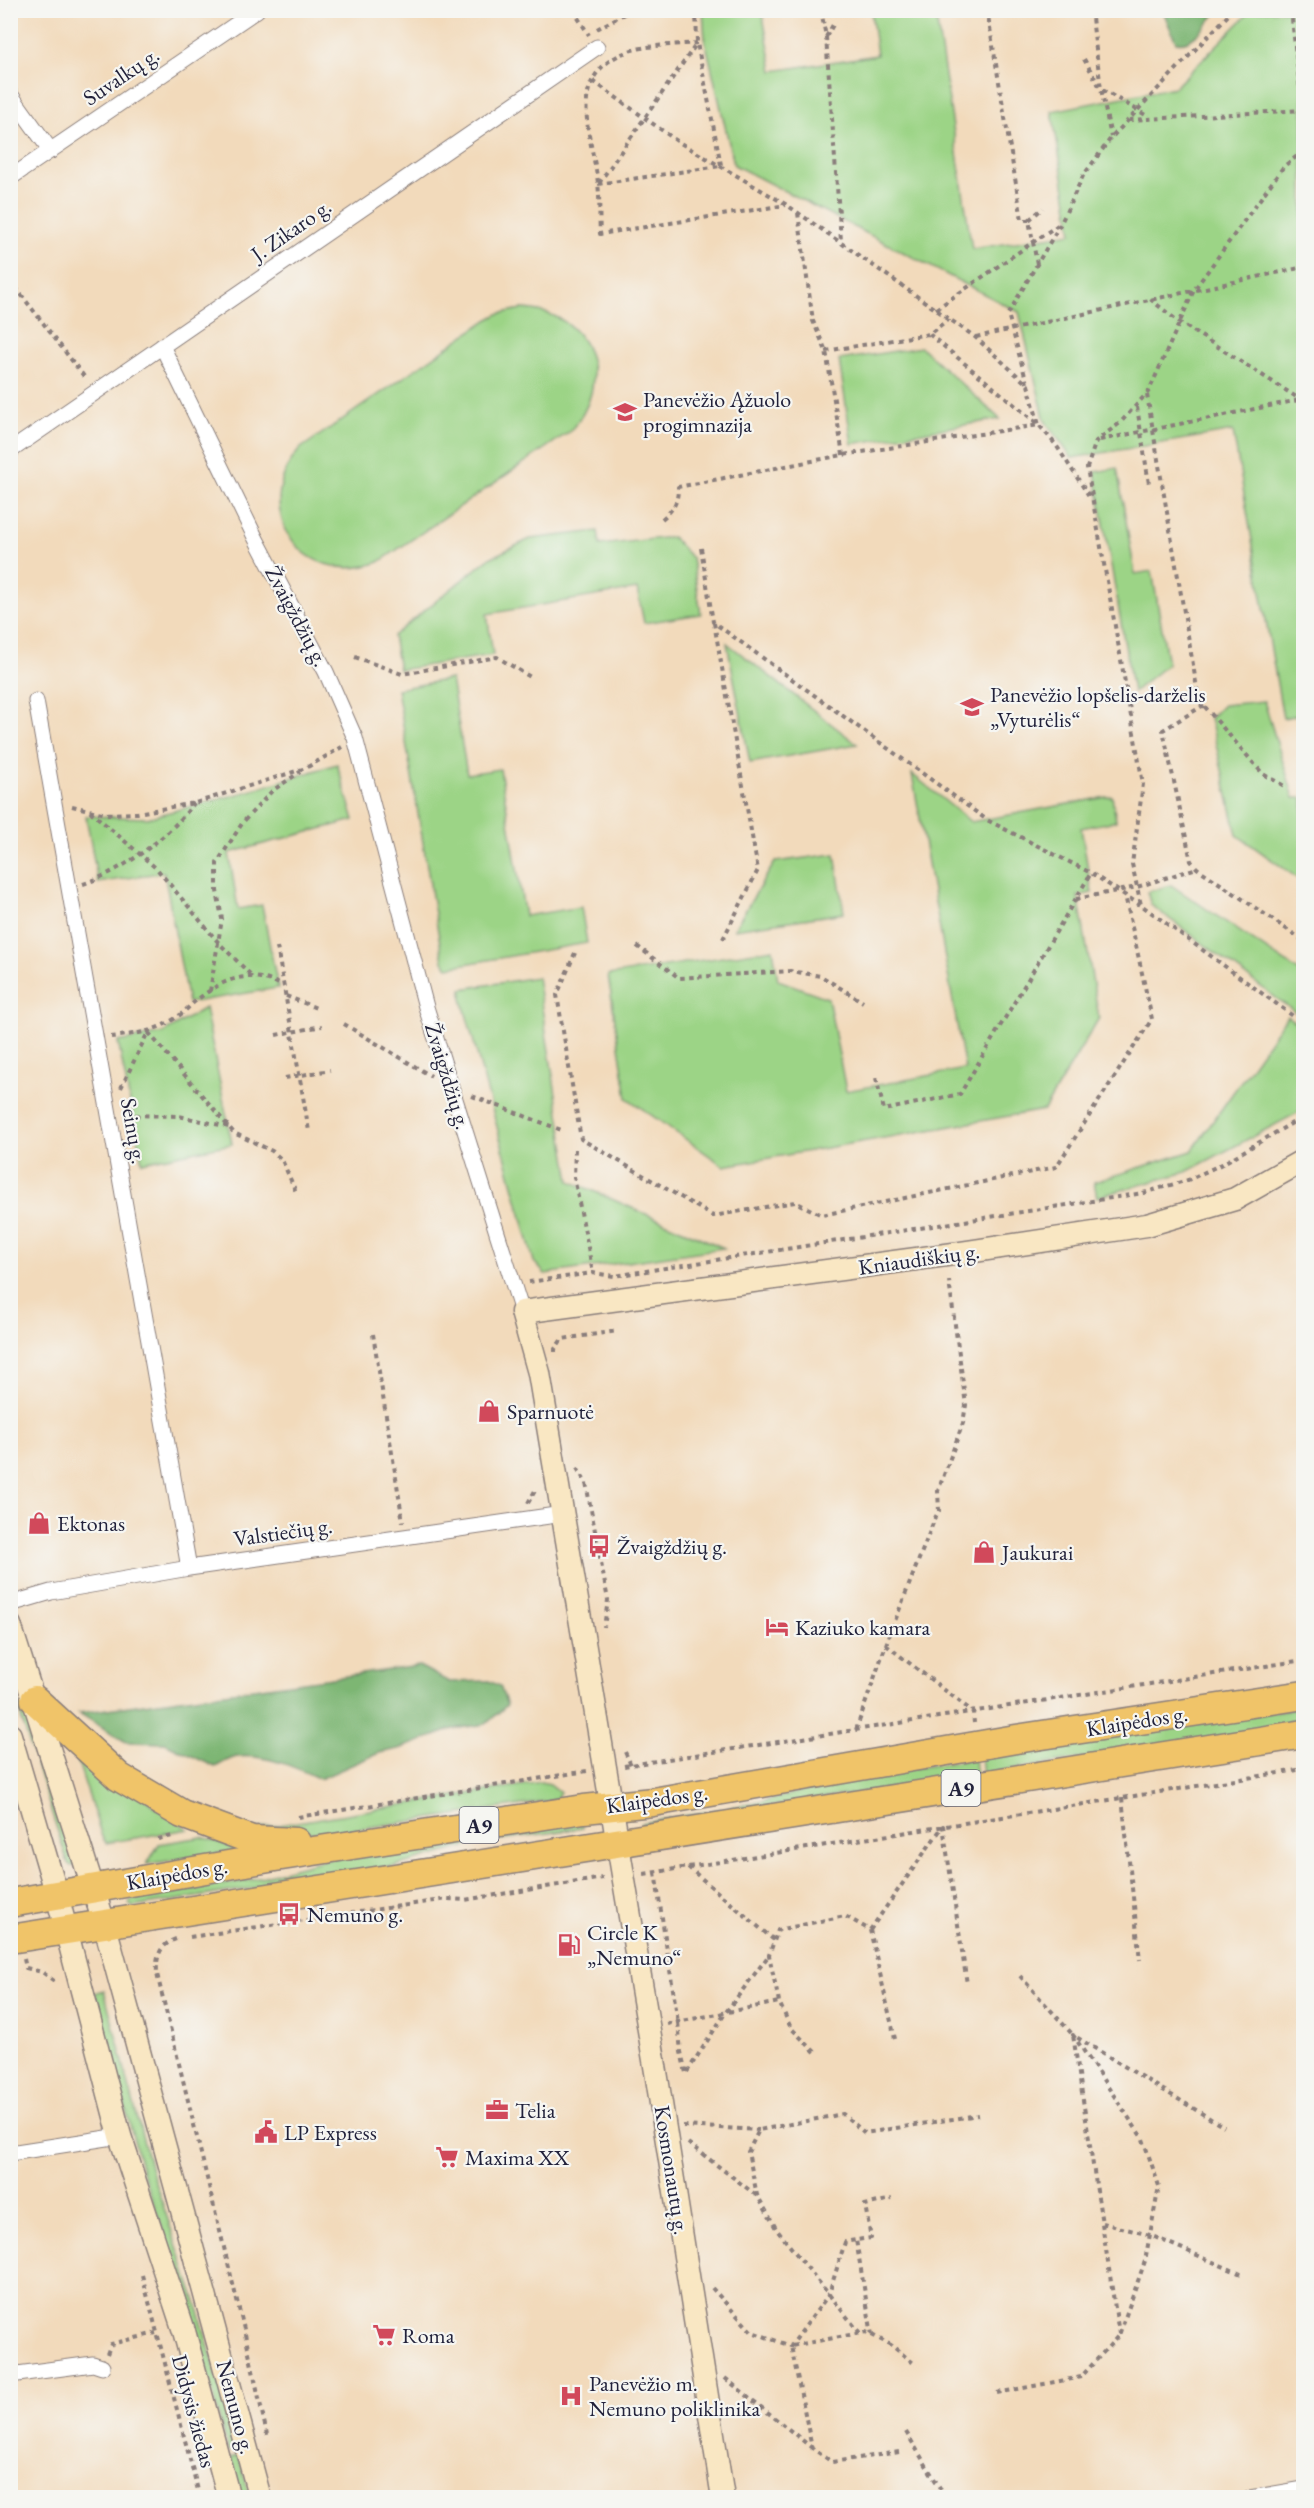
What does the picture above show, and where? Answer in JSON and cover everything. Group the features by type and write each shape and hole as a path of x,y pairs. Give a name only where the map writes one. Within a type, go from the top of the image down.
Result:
{"highway":[{"name":"Klaipėdos g.","path":"10,1903 346,1846 612,1806 653,1802 976,1746 1304,1695"},
{"path":"35,1700 119,1777 182,1814 252,1840 346,1846"},
{"name":"Klaipėdos g.","path":"10,1939 105,1926 1304,1734"}],"main road":[{"name":"Kniaudiškių g.","path":"522,1312 949,1255 1147,1225 1235,1199 1304,1160"},
{"name":"Žvaigždžių g.","path":"522,1312 540,1373 618,1843"},
{"name":"Nemuno g.","path":"10,1625 105,1926 260,2498"},
{"name":"Nemuno g.","path":"10,1735 57,1895 120,2136 184,2331 229,2498"},
{"name":"Kosmonautų g.","path":"618,1843 723,2498"}],"street":[{"name":"Suvalkų g.","path":"10,178 257,10"},
{"name":"J. Zikaro g.","path":"10,451 593,40"},
{"path":"10,94 51,151"},
{"name":"Žvaigždžių g.","path":"162,346 256,539 326,672 355,738 426,1007 522,1312"},
{"name":"Seinų g.","path":"36,701 189,1568"},
{"name":"Valstiečių g.","path":"10,1604 51,1592 189,1568 563,1514"},
{"path":"10,2153 120,2136"},
{"path":"10,2375 93,2364 102,2367"},
{"path":"1251,2498 1304,2489"}],"path":[{"path":"573,10 593,40 631,10"},
{"path":"696,10 698,43 721,166"},
{"path":"821,10 826,37 841,242"},
{"path":"987,10 1022,220 1029,220 1043,208"},
{"path":"1091,10 1101,89 1111,138"},
{"path":"1039,425 1008,314 1061,223 1083,176 1111,138 1233,10"},
{"path":"1128,120 1303,110 1291,10"},
{"path":"826,37 834,23"},
{"path":"698,43 630,51 603,67 593,81 585,98 586,120 598,184 600,234 787,205"},
{"path":"598,184 698,43"},
{"path":"1084,59 1101,89 1149,117"},
{"path":"593,81 677,141 787,205 841,242 975,337 1028,385"},
{"path":"1141,905 1132,864 1143,784 1087,468 1096,441 1120,423 1147,394 1194,290 1284,166 1304,151"},
{"path":"598,184 721,166"},
{"path":"798,213 813,321 826,351 843,455"},
{"path":"1029,220 1037,265"},
{"path":"936,309 1061,223"},
{"path":"975,337 1304,267"},
{"path":"10,280 96,392"},
{"path":"1149,299 1179,322 1303,400"},
{"path":"826,351 928,333 949,319"},
{"path":"928,333 1039,425 1056,445 1091,500"},
{"path":"1147,394 1199,700 1263,774 1286,788"},
{"path":"1096,441 1303,400"},
{"path":"1137,406 1149,484"},
{"path":"662,519 672,511 678,501 678,487 843,455 1039,425"},
{"path":"701,548 758,870 723,939"},
{"path":"713,622 987,820 1091,873 1141,905 1304,1024"},
{"path":"355,657 402,674 497,657 532,678"},
{"path":"1181,697 1199,700"},
{"path":"1204,705 1163,730 1191,861 1197,868 1304,941"},
{"path":"210,990 222,919 217,891 217,863 243,822 272,791 355,738"},
{"path":"53,801 106,814 136,813 195,803 306,768"},
{"path":"69,889 94,881 138,855 181,821 195,803"},
{"path":"90,810 138,855 157,869 218,942 252,976"},
{"path":"1075,899 1137,887 1197,868"},
{"path":"876,1078 884,1110 960,1094 1091,873"},
{"path":"575,953 557,996 581,1139 713,1216 795,1202 822,1215 1056,1167 1152,1019 1125,895"},
{"path":"277,946 309,1131"},
{"path":"638,946 679,978 790,971 821,976 863,1002"},
{"path":"96,1040 148,1032 179,1016 223,982 242,976 272,980 284,986"},
{"path":"286,996 319,1009"},
{"path":"276,1035 322,1026"},
{"path":"148,1032 109,1114 179,1116 229,1127"},
{"path":"148,1032 234,1133 272,1151 282,1160 296,1192"},
{"path":"285,1078 330,1070"},
{"path":"514,1284 593,1273 614,1276 1143,1193 1188,1180 1214,1168 1304,1116"},
{"path":"576,1149 574,1177 593,1273"},
{"path":"856,1730 886,1645 939,1511 938,1491 963,1423 966,1405 949,1281"},
{"path":"557,1360 555,1349 562,1340 618,1331"},
{"path":"373,1334 406,1538"},
{"path":"574,1463 586,1483 608,1600 603,1631"},
{"path":"886,1645 973,1712"},
{"path":"294,1818 1304,1660"},
{"path":"624,1745 631,1765"},
{"path":"664,1870 1303,1769 1304,1782"},
{"path":"1122,1798 1140,1960"},
{"path":"870,1930 943,1826"},
{"path":"943,1826 967,1984"},
{"path":"10,1828 13,1840 10,1858"},
{"path":"687,1866 774,1940"},
{"path":"655,1872 686,2073 726,2013 769,1955 778,1930 845,1916 870,1930 895,2039"},
{"path":"270,2447 243,2325 156,1974 156,1958 161,1948 173,1939 448,1899 464,1900 593,1879"},
{"path":"769,1955 779,2002 790,2028 815,2052"},
{"path":"997,2393 1081,2377 1119,2335 1145,2261 1159,2186 1143,2139 1073,2035 1020,1976"},
{"path":"649,2027 779,2002"},
{"path":"1073,2035 1224,2127"},
{"path":"1073,2035 1119,2335"},
{"path":"664,2125 759,2130 843,2114 865,2133 978,2115"},
{"path":"664,2125 757,2195"},
{"path":"759,2130 748,2152 757,2195 777,2230 860,2333"},
{"path":"812,2448 790,2346 829,2294 845,2242 871,2238 865,2205 892,2199"},
{"path":"1102,2223 1150,2235 1241,2274"},
{"path":"856,2240 872,2335"},
{"path":"685,2258 752,2332 790,2346 866,2332 891,2345 916,2365"},
{"name":"Didysis žiedas","path":"102,2367 111,2344 156,2333 200,2498"},
{"path":"701,2358 832,2462 899,2452"},
{"path":"906,2432 946,2498"}],"green space":[{"path":"1163,10 1218,11 1189,41 1176,42"},
{"path":"703,11 762,11 773,71 877,55 871,11 935,11 972,249 1072,233 1052,111 1175,87 1251,11 1303,11 1303,714 1283,718 1233,431 1072,458 1045,421 1019,312 734,165 705,40"},
{"path":"521,309 545,313 565,322 579,336 589,353 593,372 591,393 583,413 569,432 379,562 352,568 327,565 306,554 291,538 281,518 279,495 285,472 301,448 487,320 498,314"},
{"path":"921,347 1000,419 852,444 839,360"},
{"path":"1117,468 1135,574 1152,571 1168,664 1133,692 1095,472"},
{"path":"598,531 600,545 672,537 692,558 701,614 644,623 637,589 487,614 493,655 399,670 393,636 488,559 530,539"},
{"path":"727,643 857,744 750,763"},
{"path":"451,679 467,774 500,769 525,916 581,907 587,943 448,967 443,961 397,689"},
{"path":"1264,701 1294,798 1303,798 1303,882 1237,835 1210,718 1223,705"},
{"path":"337,764 354,820 229,853 238,909 262,905 278,988 188,1003 164,872 98,883 86,816 147,818 246,792"},
{"path":"912,774 971,822 1112,796 1116,821 1081,828 1092,893 1078,896 1099,1018 1044,1110 724,1166 627,1098 608,975 773,949 778,980 828,998 846,1091 965,1069"},
{"path":"835,854 844,913 734,929 775,862"},
{"path":"1171,885 1303,974 1303,1018 1151,905 1147,892"},
{"path":"537,977 570,1181 724,1248 545,1274 534,1262 462,999 462,989"},
{"path":"205,1008 232,1144 142,1162 118,1042 163,1033"},
{"path":"1287,1016 1303,1028 1303,1110 1186,1172 1097,1197 1094,1182 1192,1151"},
{"path":"10,1657 76,1865 71,1866 68,1863 11,1686"},
{"path":"419,1666 449,1682 489,1681 500,1686 507,1705 486,1724 453,1729 399,1749 379,1753 320,1779 290,1766 258,1757 234,1758 215,1767 165,1743 126,1742 79,1713"},
{"path":"1303,1707 1303,1724 983,1774 981,1757"},
{"path":"74,1750 188,1829 106,1843 102,1837"},
{"path":"974,1759 976,1775 642,1826 642,1823 767,1801 843,1779"},
{"path":"541,1782 550,1784 560,1792 556,1800 343,1831 304,1833 255,1829"},
{"path":"581,1820 582,1828 478,1843 395,1866 133,1907 129,1905 130,1901 135,1899 250,1880 327,1859"},
{"path":"202,1837 244,1850 147,1864 159,1844"},
{"path":"104,1990 151,2170 198,2308 237,2448 228,2451 191,2310 142,2171 95,1993"},
{"path":"239,2455 250,2497 240,2497 230,2458"}],"place":[{"name":"Panevėžio Ąžuolo progimnazija","path":"625,412"},
{"name":"Panevėžio lopšelis-darželis „Vyturėlis“","path":"972,707"},
{"name":"Sparnuotė","path":"489,1411"},
{"name":"Ektonas","path":"39,1523"},
{"name":"Žvaigždžių g.","path":"599,1546"},
{"name":"Jaukurai","path":"984,1552"},
{"name":"Kaziuko kamara","path":"777,1627"},
{"name":"Nemuno g.","path":"289,1914"},
{"name":"Circle K „Nemuno“","path":"569,1945"},
{"name":"Telia","path":"497,2110"},
{"name":"LP Express","path":"266,2132"},
{"name":"Maxima XX","path":"447,2157"},
{"name":"Roma","path":"384,2335"},
{"name":"Panevėžio m. Nemuno poliklinika","path":"571,2396"}]}
